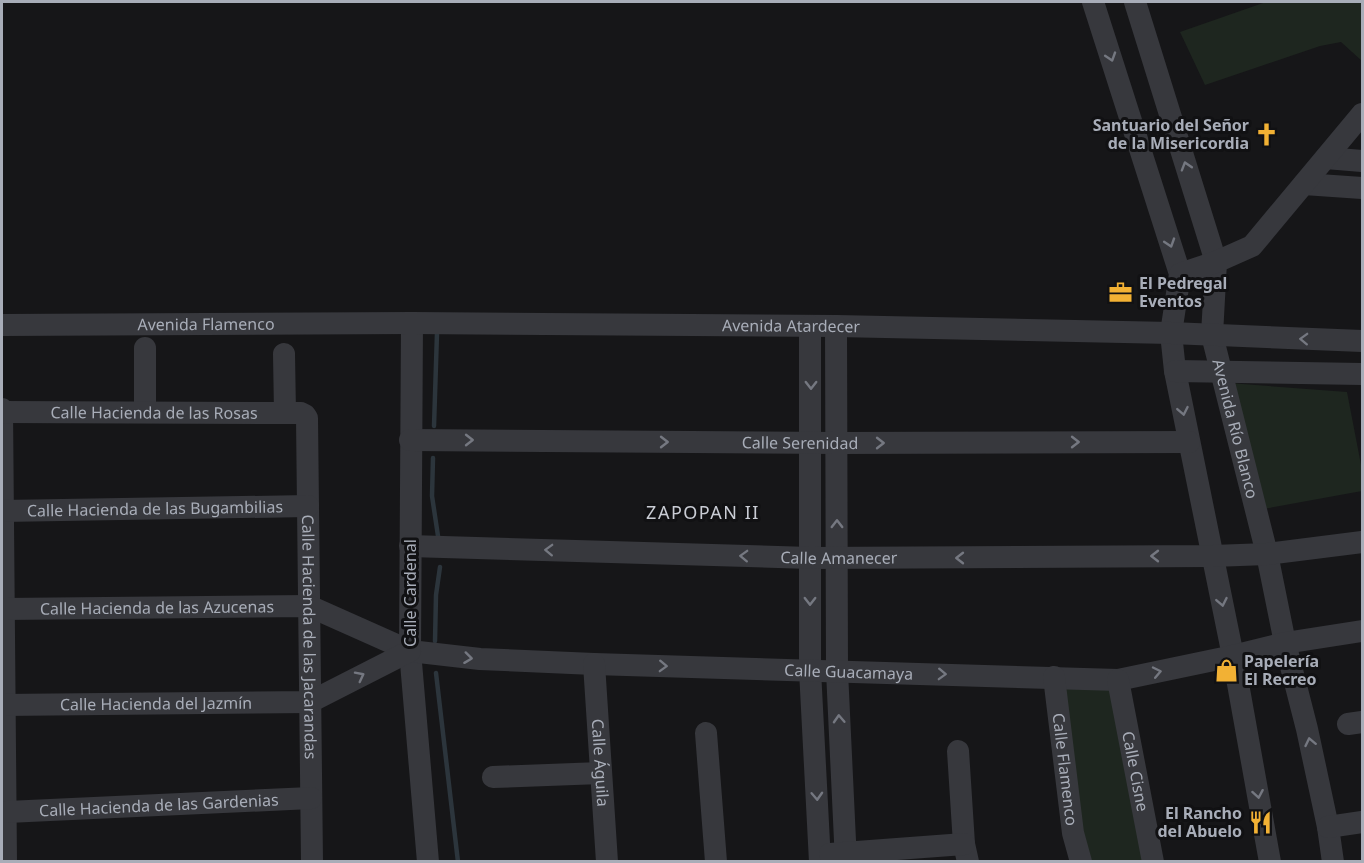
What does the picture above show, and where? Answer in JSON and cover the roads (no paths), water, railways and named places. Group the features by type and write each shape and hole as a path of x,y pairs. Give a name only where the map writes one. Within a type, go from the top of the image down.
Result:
{"street":[{"path":"1093,2 1180,274 1171,333 1175,370 1233,656 1270,861"},
{"name":"Avenida Río Blanco","path":"1135,2 1216,262 1212,335 1267,554 1285,643 1307,729 1333,861"},
{"path":"1180,274 1216,262 1252,246 1362,114"},
{"path":"1326,158 1362,161"},
{"path":"1304,184 1362,188"},
{"name":"Avenida Atardecer","path":"412,324 836,326 1171,333 1362,341"},
{"name":"Avenida Flamenco","path":"2,325 412,324"},
{"name":"Calle Cardenal","path":"412,324 410,651 428,861"},
{"path":"810,326 810,670 820,858 966,853 958,751"},
{"path":"836,326 837,671 846,857"},
{"path":"145,348 145,412"},
{"name":"Calle Hacienda de las Jacarandas","path":"284,354 295,414 307,418 312,861"},
{"path":"1175,370 1362,374"},
{"path":"2,410 3,705 7,812 5,847"},
{"name":"Calle Hacienda de las Rosas","path":"2,410 295,414"},
{"name":"Calle Serenidad","path":"410,440 837,443 1189,442"},
{"name":"Calle Hacienda de las Bugambilias","path":"2,511 308,506"},
{"name":"Calle Amanecer","path":"410,546 837,559 1213,556 1267,554 1362,542"},
{"name":"Calle Hacienda de las Azucenas","path":"4,609 309,606"},
{"name":"Calle Guacamaya","path":"309,606 410,651 480,659 1118,680 1285,643 1362,631"},
{"path":"310,702 410,651"},
{"name":"Calle Águila","path":"594,664 607,861"},
{"name":"Calle Flamenco","path":"1054,677 1073,833 1081,861"},
{"name":"Calle Cisne","path":"1118,680 1153,861"},
{"name":"Calle Hacienda del Jazmín","path":"3,705 310,702"},
{"path":"706,733 716,861"},
{"path":"493,777 601,773"},
{"name":"Calle Hacienda de las Gardenias","path":"7,812 311,798"},
{"path":"1328,827 1362,822"}],"waterway":[{"path":"434,426 437,333"},
{"path":"433,458 432,496 438,536"},
{"path":"435,641 436,595 440,567"},
{"path":"436,673 458,862"}],"place":[{"name":"Santuario del Señor de la Misericordia","path":"1267,134"},
{"name":"El Pedregal Eventos","path":"1121,292"},
{"name":"Papelería El Recreo","path":"1226,670"},
{"name":"El Rancho del Abuelo","path":"1260,822"}],"district":[{"name":"ZAPOPAN II","path":"703,513"}]}
